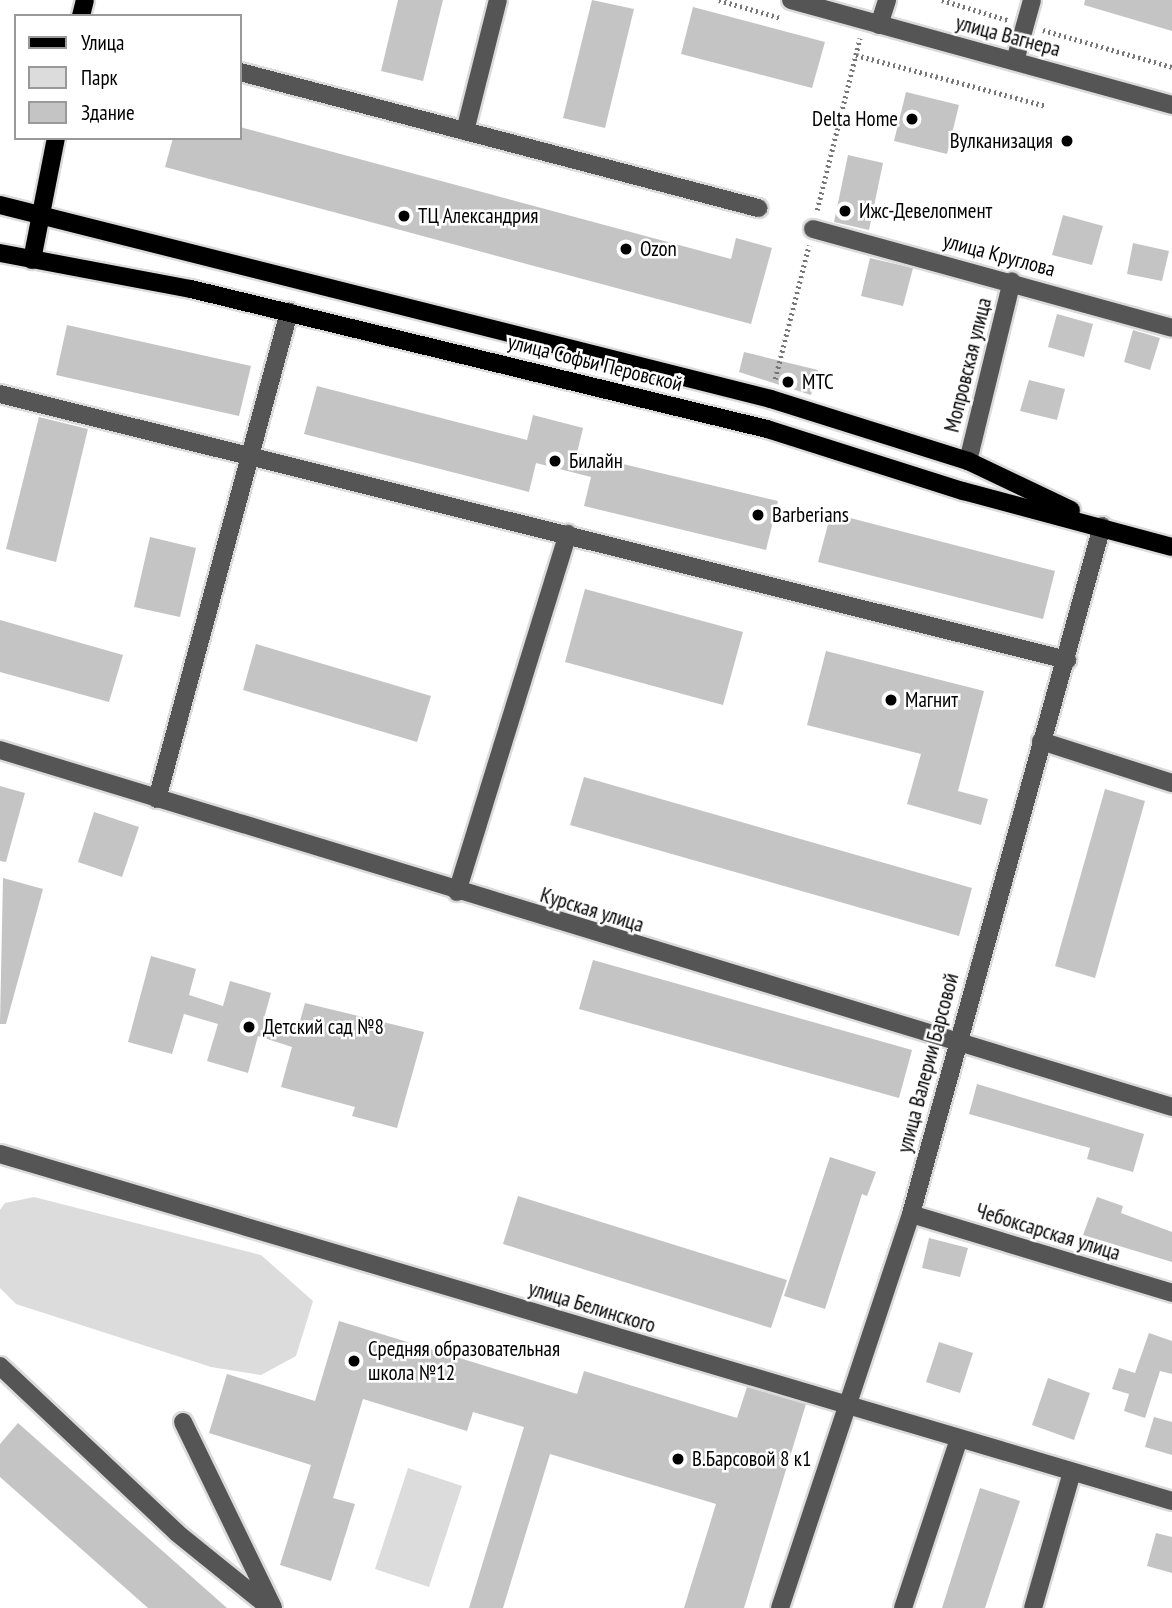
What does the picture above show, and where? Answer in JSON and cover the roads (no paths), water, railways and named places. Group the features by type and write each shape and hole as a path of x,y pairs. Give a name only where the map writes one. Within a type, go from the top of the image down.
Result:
{"main road":[{"path":"32,260 56,140"},
{"path":"0,205 41,213 771,398 968,461 1102,526"},
{"name":"улица Софьи Перовской","path":"0,253 289,312 767,429 962,491 1102,526 1172,547"}],"street":[{"path":"465,131 498,0"},
{"name":"улица Вагнера","path":"791,0 1172,105"},
{"path":"871,23 887,0"},
{"path":"1015,61 1032,0"},
{"path":"242,73 758,208"},
{"name":"улица Круглова","path":"813,229 1012,281 1172,328"},
{"name":"Мопровская улица","path":"968,461 1012,281"},
{"path":"157,799 289,312"},
{"path":"0,394 250,453 1067,660"},
{"name":"улица Валерии Барсовой","path":"780,1608 844,1404 911,1213 955,1045 1041,741 1067,660 1102,526"},
{"path":"457,892 568,534"},
{"path":"1041,741 1172,783"},
{"name":"Курская улица","path":"0,750 955,1045 1172,1107"},
{"name":"улица Белинского","path":"0,1154 1172,1502"},
{"name":"Чебоксарская улица","path":"911,1213 1172,1293"},
{"path":"0,1366 177,1533 272,1608"},
{"path":"183,1422 272,1608"},
{"path":"903,1608 959,1439"},
{"path":"1033,1608 1072,1472"}],"place":[{"name":"Delta Home","path":"912,119"},
{"name":"Вулканизация","path":"1067,141"},
{"name":"Ижс-Девелопмент","path":"845,211"},
{"name":"ТЦ Александрия","path":"404,216"},
{"name":"Ozon","path":"626,249"},
{"name":"МТС","path":"788,382"},
{"name":"Билайн","path":"555,461"},
{"name":"Barberians","path":"758,515"},
{"name":"Магнит","path":"891,700"},
{"name":"Детский сад №8","path":"249,1027"},
{"name":"Средняя образовательная школа №12","path":"354,1361"},
{"name":"В.Барсовой 8 к1","path":"678,1459"}]}
